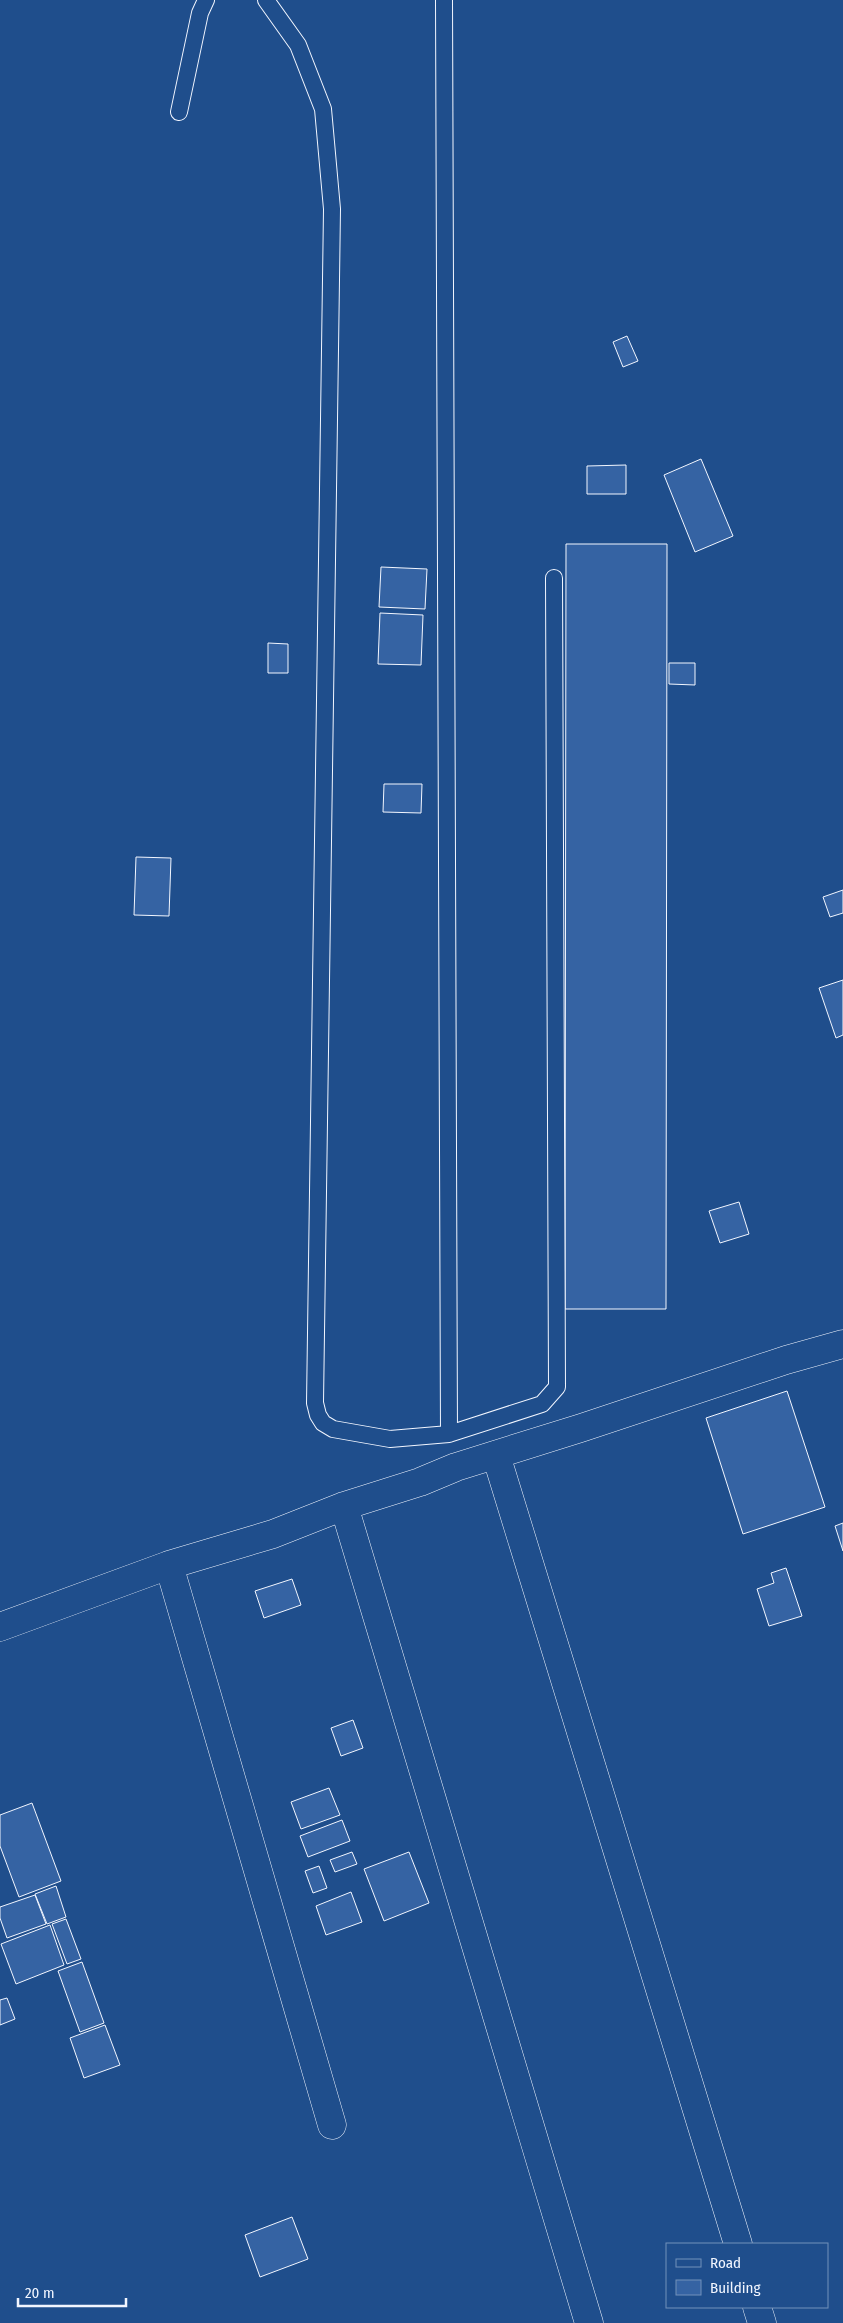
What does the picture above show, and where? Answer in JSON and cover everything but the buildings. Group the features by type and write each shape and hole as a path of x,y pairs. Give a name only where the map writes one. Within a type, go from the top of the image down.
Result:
{"street":[{"path":"0,1627 169,1566 274,1534 344,1506 420,1482 456,1467 496,1456 786,1360 843,1344"},
{"path":"496,1456 738,2243"},
{"path":"344,1506 589,2323"},
{"path":"169,1566 332,2125"},
{"path":"757,2308 762,2323"}],"lane":[{"path":"179,112 200,13 206,0"},
{"path":"266,0 298,45 323,109 332,209 316,1403 318,1415 323,1422 333,1429 390,1439 449,1434 542,1404 557,1388 554,578"},
{"path":"444,0 449,1434"}]}
